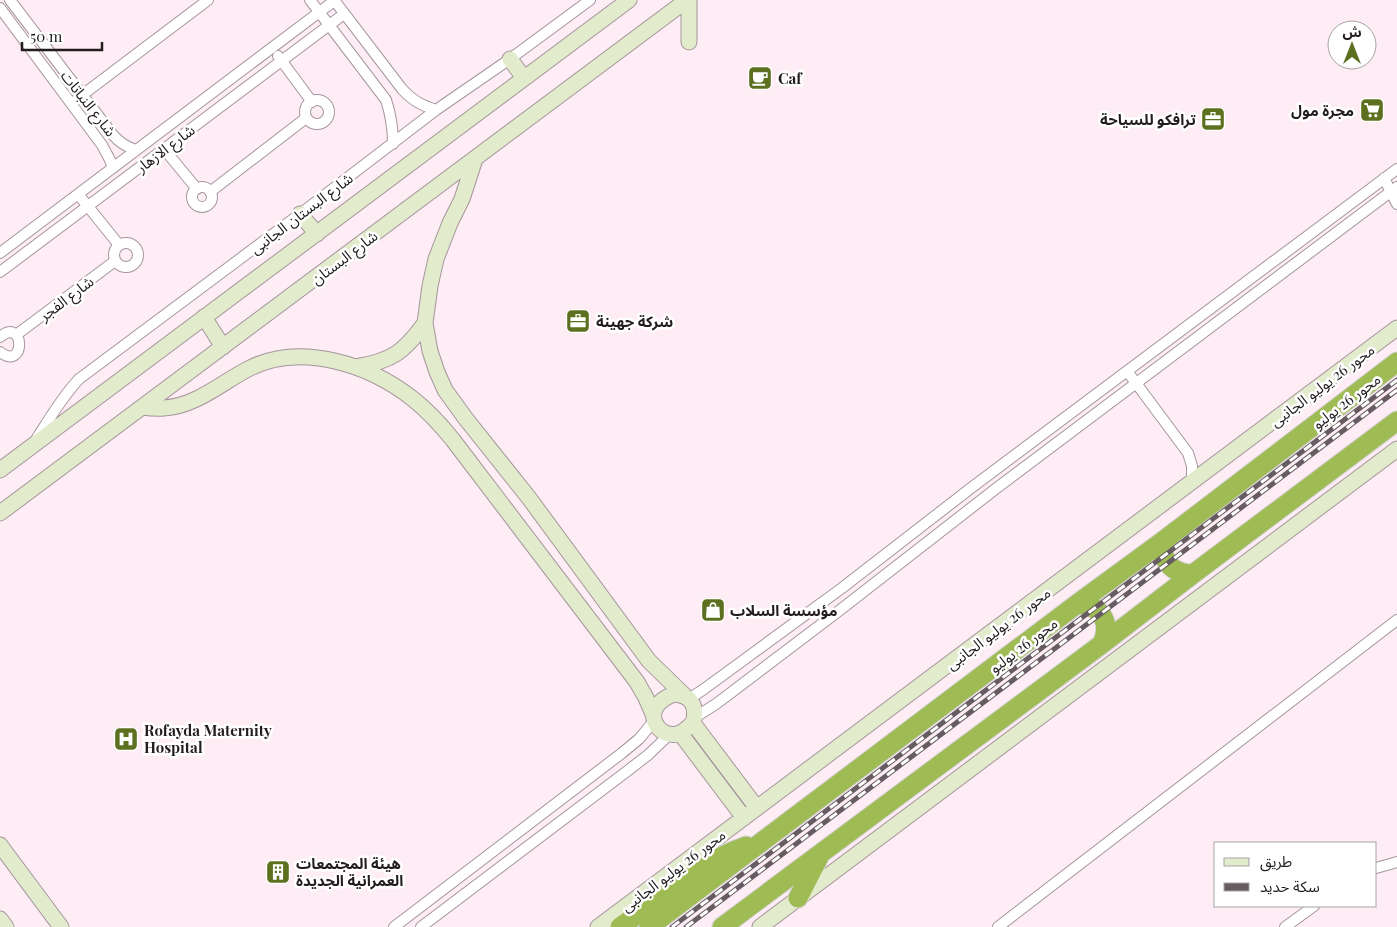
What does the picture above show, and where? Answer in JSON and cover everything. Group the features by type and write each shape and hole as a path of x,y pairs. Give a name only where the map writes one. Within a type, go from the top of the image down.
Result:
{"highway":[{"name":"محور 26 يوليو","path":"649,927 1076,604 1163,541 1397,362"},
{"path":"722,927 1102,644 1397,420"},
{"path":"1163,541 1164,556 1172,568 1178,572 1193,574"},
{"path":"1076,604 1085,604 1093,607 1100,613 1106,628 1102,644"},
{"path":"620,927 714,860 733,851 762,842"},
{"path":"798,898 821,852"}],"street":[{"name":"شارع النباتات","path":"10,0 119,142 136,150"},
{"path":"71,103 208,0"},
{"path":"310,0 386,100 391,114 393,144"},
{"path":"334,0 402,90 411,99 423,106 436,110"},
{"name":"شارع الازهار","path":"0,253 334,0"},
{"name":"شارع البستان الجانبى","path":"32,446 60,402 79,379 436,110 510,60 590,0"},
{"path":"0,470 629,0"},
{"path":"688,0 689,42"},
{"name":"شارع البستان","path":"0,512 688,0"},
{"name":"شارع النباتات","path":"0,8 102,145 113,168"},
{"name":"شارع الازهار","path":"0,272 344,14"},
{"path":"272,48 312,102"},
{"path":"510,60 524,78"},
{"path":"318,101 328,107 327,119 322,123 316,124 306,118 307,106 312,102 318,101"},
{"path":"210,192 306,118"},
{"path":"164,149 197,189"},
{"path":"475,159 462,199 436,259 430,286 425,323 430,351 437,372 445,390 466,419 529,498 654,667 686,697 694,708 694,720 757,808"},
{"path":"394,927 638,739 654,717 657,705 664,698 674,694 686,697 704,689 842,588 971,488 1397,169"},
{"path":"1384,178 1394,189 1397,204"},
{"path":"202,187 210,192 212,197 206,207 200,207 192,199 193,193 197,189 202,187"},
{"path":"421,927 852,601 1117,397 1394,189"},
{"path":"78,194 119,246"},
{"path":"300,214 317,234"},
{"path":"125,243 136,249 138,255 132,266 125,267 119,265 115,260 115,250 119,246 125,243"},
{"name":"شارع الفجر","path":"16,335 115,260"},
{"path":"1274,260 1283,272"},
{"path":"1245,282 1255,294"},
{"path":"204,317 223,347"},
{"path":"356,367 375,364 399,352 413,340 425,323"},
{"name":"محور 26 يوليو الجانبى","path":"598,927 1397,328"},
{"path":"0,352 11,356 17,353 20,347 20,341 16,335 7,332 1,334"},
{"path":"142,407 164,408 183,404 200,398 251,367 281,358 299,357 322,358 356,367 389,383 412,398 433,416 453,440 560,580 636,682 646,698 658,727 663,732 675,733 744,818"},
{"path":"1127,371 1188,453 1192,466 1192,482"},
{"path":"1109,385 1117,397"},
{"path":"760,927 1397,449"},
{"path":"989,475 998,488"},
{"path":"971,488 980,501"},
{"path":"509,513 529,498"},
{"path":"560,580 579,565"},
{"path":"842,588 852,601"},
{"path":"998,927 1397,620"},
{"path":"636,682 654,667"},
{"path":"0,845 61,927"},
{"path":"1377,868 1397,862"},
{"path":"465,871 476,885"},
{"path":"1285,927 1313,907"},
{"path":"0,920 6,927"}],"railway":[{"path":"672,927 1397,380"},
{"path":"686,927 1397,390"}],"place":[{"name":"Caf","path":"760,78"},
{"name":"مجرة مول","path":"1372,110"},
{"name":"ترافكو للسياحة","path":"1213,119"},
{"name":"شركة جهينة","path":"578,321"},
{"name":"مؤسسة السلاب","path":"713,610"},
{"name":"Rofayda Maternity Hospital","path":"126,739"},
{"name":"هيئة المجتمعات العمرانية الجديدة","path":"278,872"}]}
